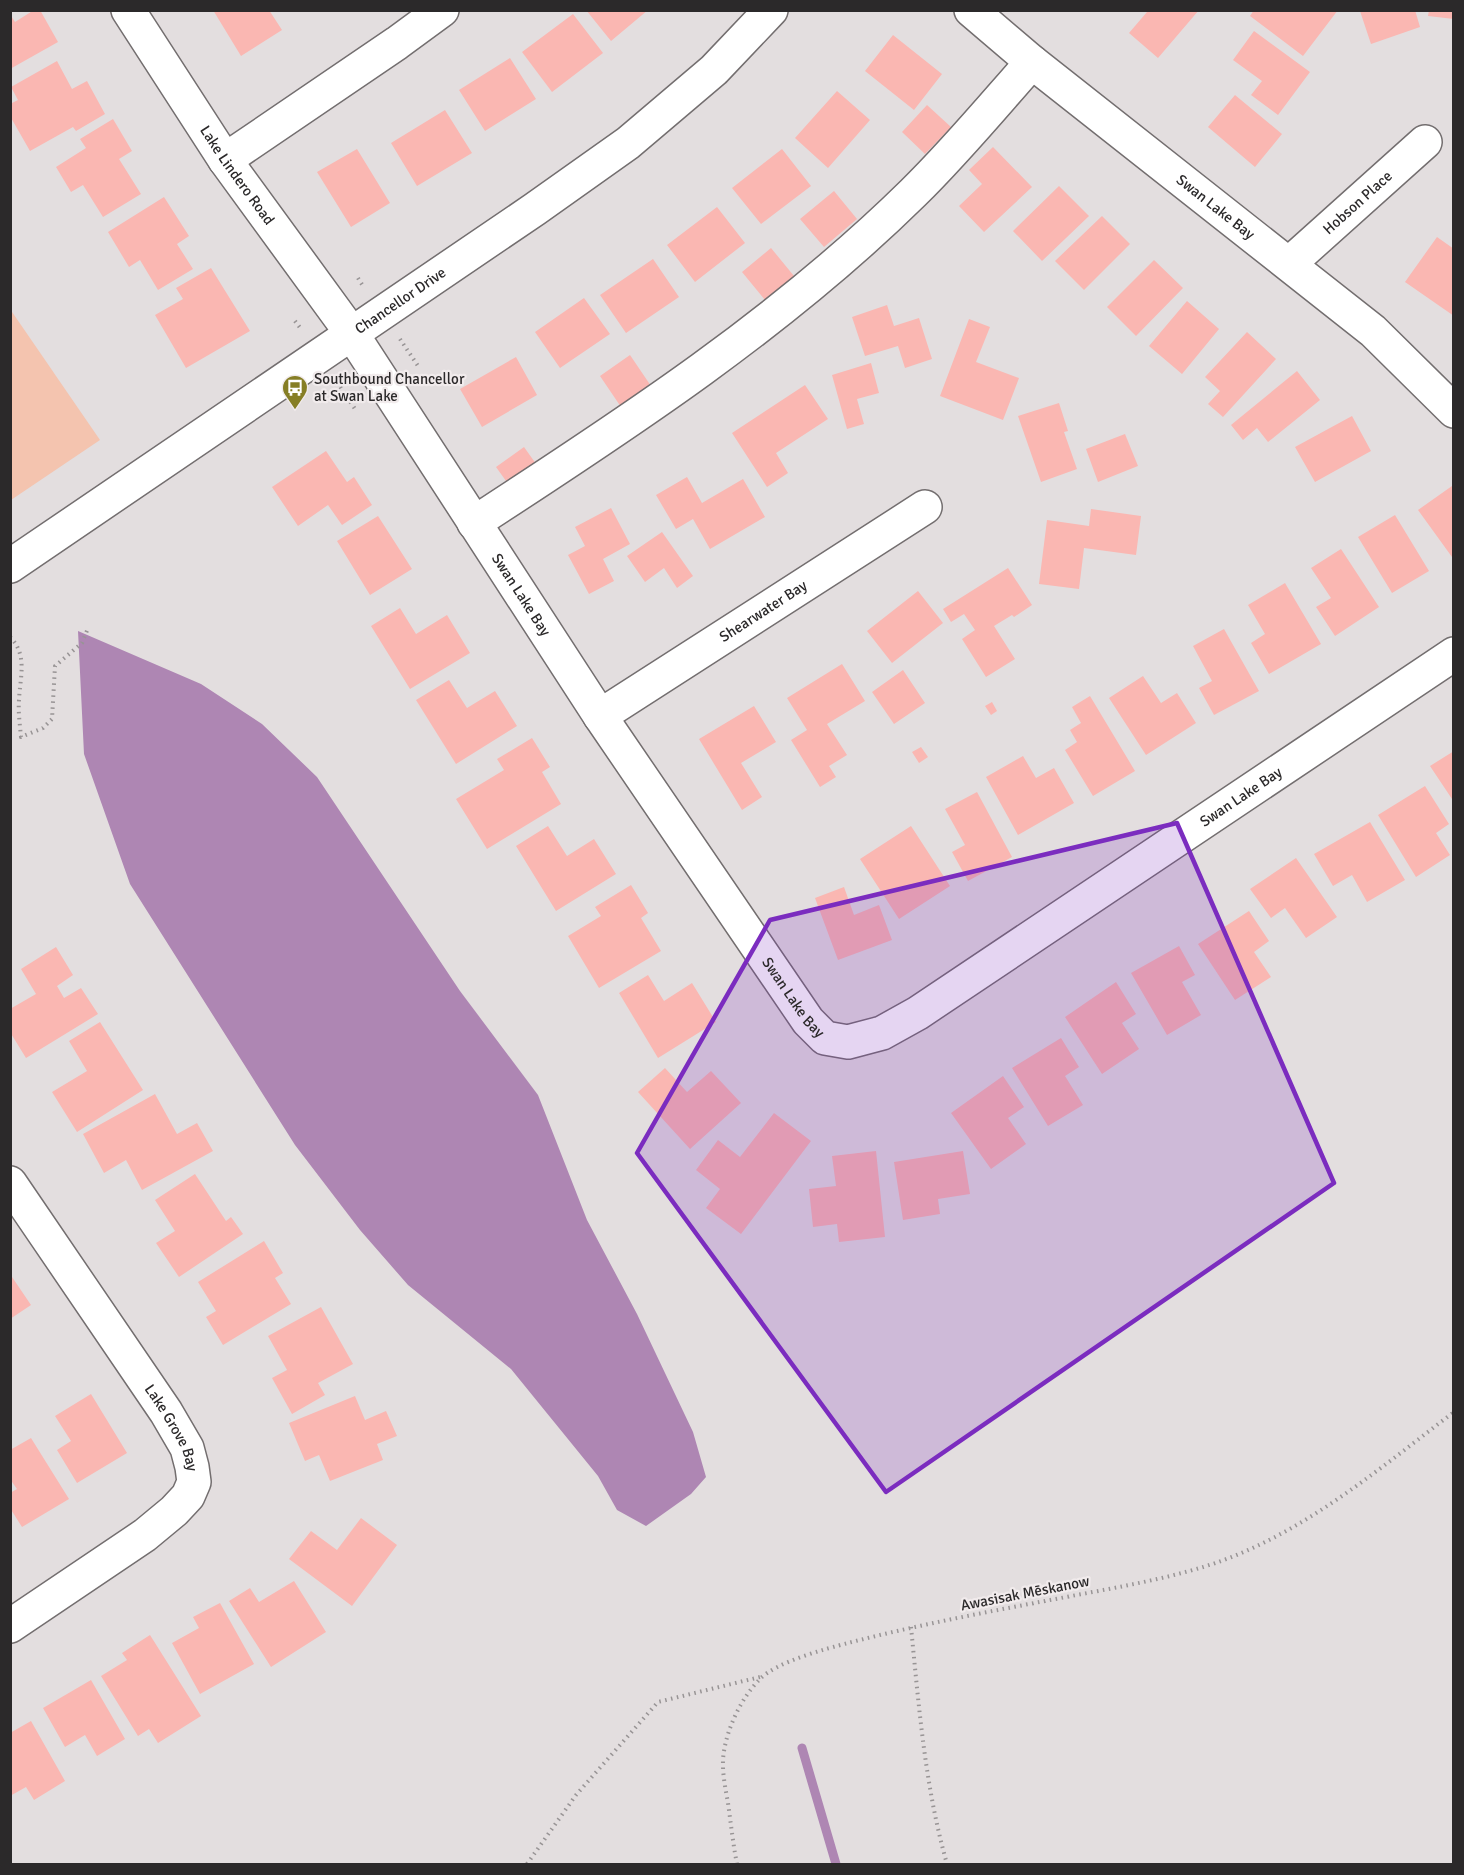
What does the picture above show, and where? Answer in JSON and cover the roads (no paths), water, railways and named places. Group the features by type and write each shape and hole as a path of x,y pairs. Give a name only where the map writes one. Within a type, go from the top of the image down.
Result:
{"street":[{"name":"Lake Lindero Road","path":"128,10 225,160 352,334"},
{"path":"225,160 442,10"},
{"name":"Chancellor Drive","path":"10,566 628,143 714,70 771,10"},
{"name":"Swan Lake Bay","path":"971,10 1032,62 1373,331 1454,411"},
{"path":"474,522 608,436 718,358 836,263 914,193 1032,62"},
{"name":"Hobson Place","path":"1289,264 1425,142"},
{"name":"Swan Lake Bay","path":"352,334 600,716 808,1021 825,1038 849,1042 882,1033 918,1013 1454,654"},
{"name":"Shearwater Bay","path":"600,716 925,507"},
{"name":"Lake Grove Bay","path":"10,1183 166,1412 187,1448 194,1482 188,1496 145,1535 10,1626"}],"waterway":[{"path":"802,1748 836,1864"}],"place":[{"name":"Southbound Chancellor at Swan Lake","path":"295,411"}]}
